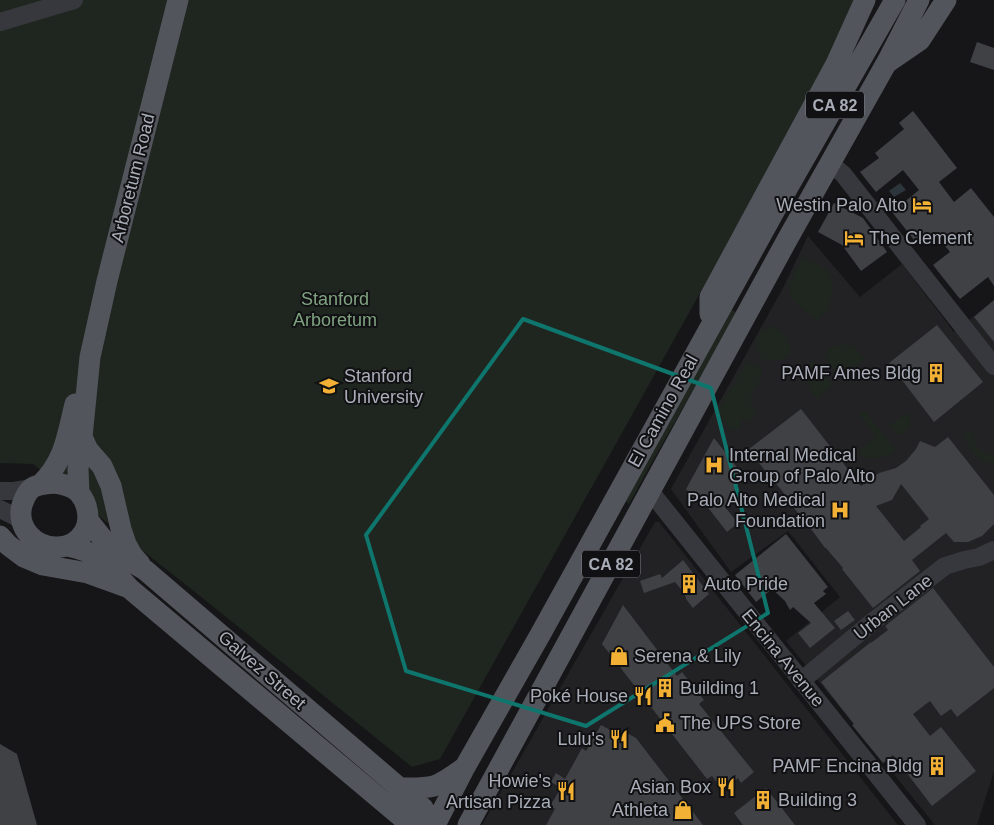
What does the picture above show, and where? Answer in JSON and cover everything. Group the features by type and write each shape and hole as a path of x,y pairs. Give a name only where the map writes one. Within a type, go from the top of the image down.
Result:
{"main road":[{"name":"Arboretum Road","path":"79,492 78,469 90,357 178,0"},
{"path":"710,326 710,297 836,64 865,0"},
{"name":"El Camino Real","path":"435,825 774,210 895,0"},
{"name":"El Camino Real","path":"468,825 887,62 919,0"},
{"path":"887,62 920,40 946,0"},
{"name":"Arboretum Road","path":"36,487 51,473 60,458 83,373 90,357"},
{"path":"82,437 88,450 102,466 111,486 126,544 132,555 145,570"},
{"path":"54,483 67,486 79,492 85,504 88,520 82,535 76,541 68,546 54,547 42,544 31,537 25,530 21,522 22,507 24,500 36,487 54,483"},
{"name":"Galvez Street","path":"88,520 103,540 118,554 145,570 392,796 411,825"},
{"path":"0,536 8,545 24,557 43,565 88,572 129,588"},
{"name":"Galvez Street","path":"68,546 91,552 106,562 129,588 392,796 423,808 430,825"},
{"path":"396,825 392,796 434,786 465,768"}],"street":[{"path":"0,22 74,0"},
{"path":"830,164 843,174 994,366"},
{"path":"0,491 14,491 36,487"},
{"name":"Encina Avenue","path":"650,491 917,825"},
{"path":"0,508 21,522"},
{"name":"Urban Lane","path":"801,681 945,566 979,557 994,550"}],"highlighted area":[{"path":"523,319 711,388 768,613 586,726 406,671 366,535"}],"shaded area":[{"path":"900,183 906,190 894,197 889,191"},
{"name":"Palo Alto Medical Foundation","path":"808,236 860,297 902,264 954,332 994,300 994,771 977,825 935,825 786,641 840,597 788,531 731,572 671,489 783,288"},
{"path":"655,522 659,522 898,825 482,825"}],"green space":[{"name":"Stanford Arboretum","path":"0,0 855,0 834,53 440,759 412,767 33,464 0,463"},
{"path":"803,257 825,269 830,275 832,295 830,305 817,321 789,297 791,293 788,285"},
{"path":"731,309 737,313 629,504 626,502 628,497"},
{"path":"774,326 787,338 791,354 781,360 762,360 755,343 761,330"},
{"path":"844,344 855,347 864,358 854,369 850,366 838,376 826,355 830,348"},
{"path":"813,361 817,363 833,385 819,397 812,393 806,379 807,370"},
{"path":"746,362 762,367 762,374 751,397 751,402 757,415 749,421 742,420 740,429 730,430 718,410"},
{"path":"864,410 897,451 873,459 865,458 858,452 876,436 859,414"},
{"path":"906,413 911,422 909,428 901,435 895,433 889,426"},
{"path":"964,432 972,432 974,441 979,448 994,455 994,464 982,460 973,453 967,444"}],"building":[{"path":"977,42 994,48 994,70 970,62"},
{"name":"Westin Palo Alto","path":"913,111 957,168 939,182 954,202 971,188 994,217 994,286 988,277 960,299 933,265 950,252 934,232 918,245 892,212 919,190 903,170 876,192 860,172 879,158 875,153 904,129 899,123"},
{"name":"The Clement","path":"834,203 863,218 887,252 861,271 842,245 818,232"},
{"path":"994,300 994,342 974,317"},
{"name":"PAMF Ames Bldg","path":"937,325 983,382 934,422 889,363"},
{"path":"801,409 861,486 879,473 896,468 906,461 920,441 935,447 948,437 994,495 994,524 982,536 968,542 954,542 946,533 912,560 920,571 873,608 749,449","holes":["901,484 929,519 904,541 876,506 892,500"]},
{"path":"714,438 743,475 725,507 738,523 727,532 702,500 694,500 686,489"},
{"path":"786,534 828,587 823,591 826,594 814,603 835,628 810,648 798,633 811,623 793,607 790,610 785,601 772,589 756,602 735,575"},
{"name":"Auto Pride","path":"683,560 709,594 693,608 675,582 644,593 640,581 660,574 662,578"},
{"path":"933,588 994,667 994,688 957,717 951,709 941,716 930,701 913,714 930,736 941,727 976,771 932,806 893,755 883,763 852,725 854,724 821,682 888,630 885,626"},
{"name":"Building 1","path":"623,605 677,676 682,672 704,700 699,704 754,772 741,783 738,778 723,790 712,776 707,779 602,644"},
{"path":"848,611 855,620 841,630 834,621"},
{"path":"601,725 623,737 625,732 636,738 703,825 546,825 555,809 550,806 561,788 551,782 556,773 565,779 582,748 586,751"},
{"path":"0,744 17,754 37,825 0,825"},
{"name":"Building 3","path":"766,788 795,825 743,825 734,813"}],"place":[{"name":"Westin Palo Alto","path":"922,205"},
{"name":"The Clement","path":"854,238"},
{"name":"PAMF Ames Bldg","path":"936,373"},
{"name":"Stanford University","path":"329,386"},
{"name":"Internal Medical Group of Palo Alto","path":"714,465"},
{"name":"Palo Alto Medical Foundation","path":"840,510"},
{"name":"Auto Pride","path":"689,584"},
{"name":"Serena & Lily","path":"619,656"},
{"name":"Building 1","path":"665,688"},
{"name":"Poké House","path":"643,696"},
{"name":"The UPS Store","path":"665,723"},
{"name":"Lulu's","path":"619,739"},
{"name":"PAMF Encina Bldg","path":"937,766"},
{"name":"Asian Box","path":"726,787"},
{"name":"Howie's Artisan Pizza","path":"566,791"},
{"name":"Building 3","path":"763,800"},
{"name":"Athleta","path":"683,810"}]}
